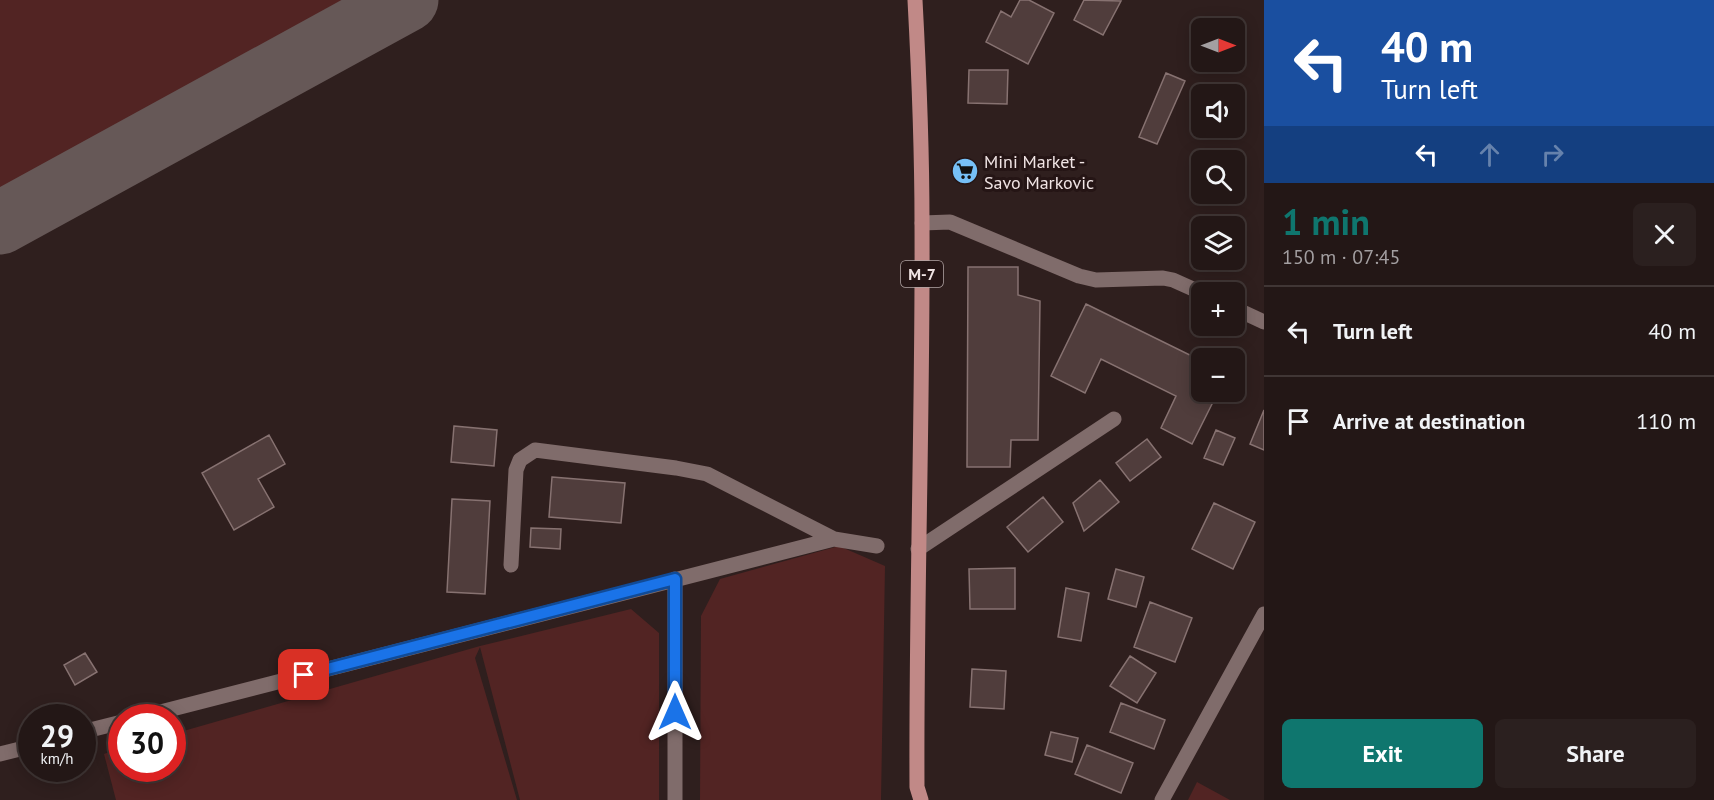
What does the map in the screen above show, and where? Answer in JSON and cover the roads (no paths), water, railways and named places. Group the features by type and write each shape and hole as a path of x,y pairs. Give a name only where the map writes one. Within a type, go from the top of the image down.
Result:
{"main road":[{"name":"M-7","path":"915,0 922,223 916,796"}],"street":[{"path":"922,223 950,222 1079,276 1095,280 1163,278 1191,288"},
{"path":"1245,313 1264,322"},
{"path":"918,549 1114,419"},
{"path":"511,566 516,470 520,460 535,450 707,474 834,539 877,546"},
{"path":"186,705 834,539"},
{"path":"675,579 675,800"},
{"path":"1162,800 1264,614"},
{"path":"0,754 18,750"}],"place":[{"name":"Mini Market - Savo Markovic","path":"965,171"}]}
